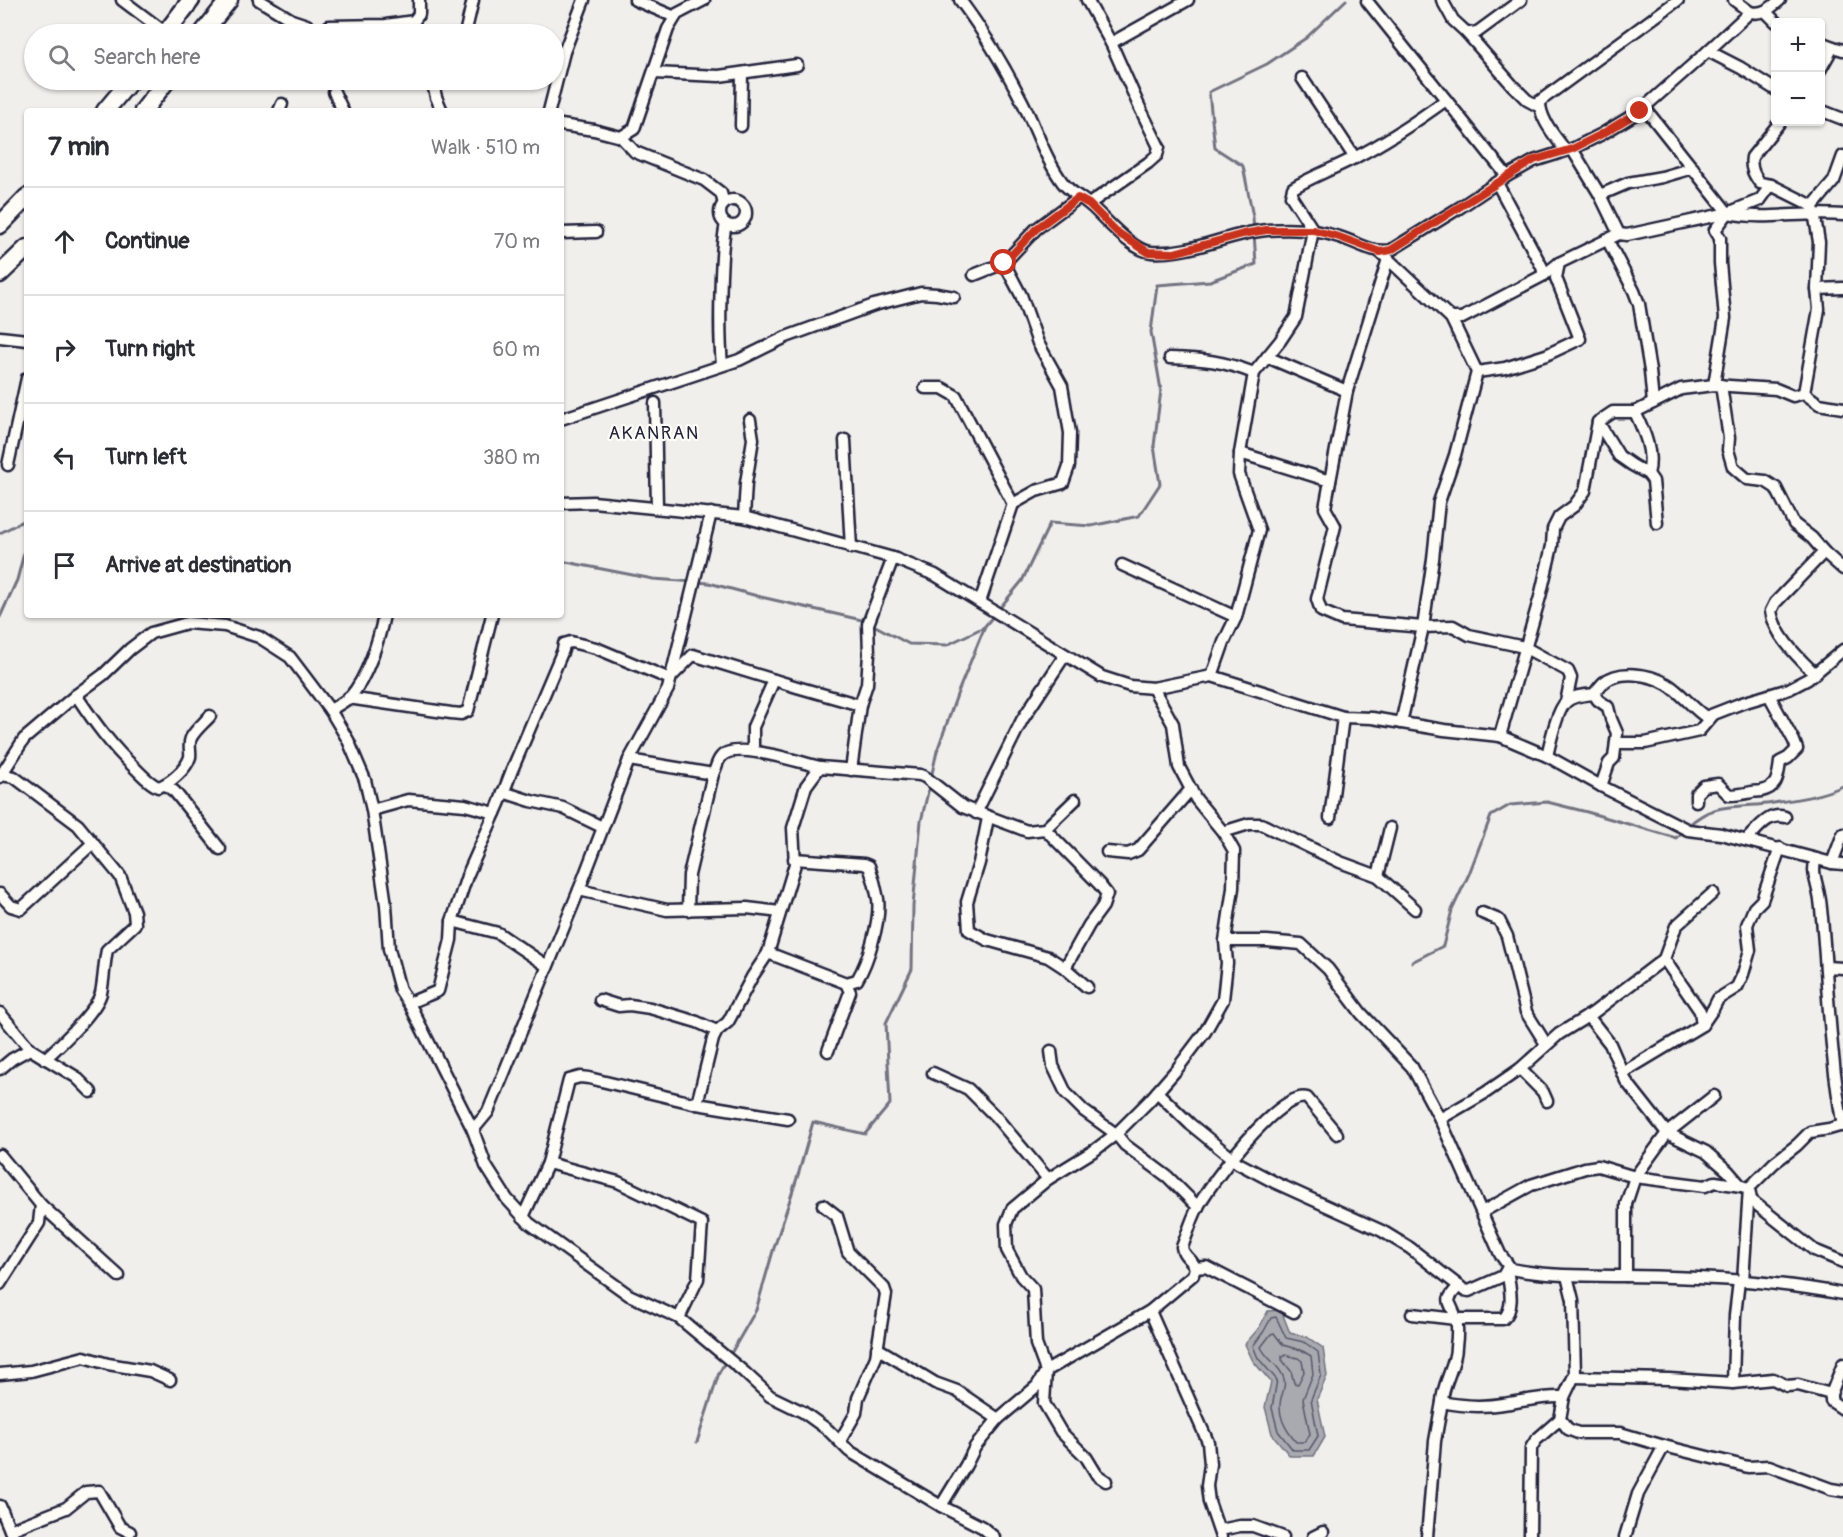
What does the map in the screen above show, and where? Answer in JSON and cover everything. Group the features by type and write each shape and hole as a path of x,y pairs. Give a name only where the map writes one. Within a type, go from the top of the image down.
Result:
{"highway":[{"path":"173,24 191,0"},
{"path":"210,24 229,0"},
{"path":"108,108 123,90"},
{"path":"145,108 159,90"},
{"path":"0,225 24,200"},
{"path":"0,274 24,251"}],"street":[{"path":"122,0 153,24"},
{"path":"259,0 292,20 304,24"},
{"path":"393,24 414,21 419,14 420,0"},
{"path":"467,24 473,0"},
{"path":"564,52 584,0"},
{"path":"635,0 675,17"},
{"path":"621,137 634,129 675,17 704,0"},
{"path":"960,0 981,27 1022,102 1053,167 1078,198 1089,204 1118,233 1148,252 1174,253 1248,233 1313,230 1339,237 1384,256 1451,318 1477,372 1455,455 1439,502 1423,627 1401,723"},
{"path":"1087,0 1111,43 1159,147 1157,155 1148,163 1089,204"},
{"path":"1111,43 1188,0"},
{"path":"1442,0 1453,20 1513,86 1527,100 1540,107"},
{"path":"1466,32 1476,33 1521,0"},
{"path":"1619,234 1600,195 1569,150 1549,126 1540,102 1678,0"},
{"path":"1734,0 1750,12 1757,13 1769,10 1780,0"},
{"path":"1367,1 1507,176"},
{"path":"1765,11 1772,18"},
{"path":"1547,756 1557,719 1566,702 1571,678 1568,670 1524,647 1468,635 1453,626 1423,627 1342,620 1321,611 1317,599 1335,526 1325,508 1347,391 1384,256 1534,160 1569,150 1602,134 1644,107 1750,12"},
{"path":"1825,65 1838,48"},
{"path":"1708,51 1771,87"},
{"path":"654,73 719,76 797,65"},
{"path":"741,126 742,73"},
{"path":"1302,78 1355,158"},
{"path":"434,90 441,108"},
{"path":"550,108 554,90"},
{"path":"334,92 342,108"},
{"path":"1212,676 1236,617 1259,530 1239,474 1240,453 1254,373 1296,317 1313,230 1291,196 1293,188 1399,134 1446,100"},
{"path":"1644,107 1728,213 1741,216 1782,217 1814,210"},
{"path":"1825,112 1843,119"},
{"path":"564,125 621,137 635,152 704,180 721,193 724,204 721,211 722,218 726,224 733,226 745,219 744,205 738,201 724,204"},
{"path":"1777,126 1752,157 1750,165 1754,175 1760,183 1771,185 1814,210 1843,215"},
{"path":"1804,393 1819,309 1817,289 1819,242 1814,210 1838,174 1843,156"},
{"path":"1600,195 1628,183 1693,168"},
{"path":"1497,183 1542,267 1544,275"},
{"path":"1451,318 1462,318 1544,275 1559,263 1619,234 1627,235 1728,213 1760,200 1771,185"},
{"path":"1829,187 1843,190"},
{"path":"974,275 1004,263 1036,229 1078,198"},
{"path":"1728,213 1715,230 1720,238 1725,318 1718,385 1729,438 1728,450 1733,467 1746,479 1765,482 1776,488 1794,524 1812,538 1843,569"},
{"path":"722,365 719,306 722,241 726,224"},
{"path":"564,233 596,232"},
{"path":"1607,239 1639,304 1653,403"},
{"path":"980,602 1012,504 1036,491 1063,483 1069,466 1070,433 1062,386 1038,344 1021,295 1004,263"},
{"path":"1477,372 1505,368 1546,356 1580,339 1556,278 1559,263"},
{"path":"1817,289 1843,288"},
{"path":"564,418 739,360 786,337 874,305 921,293 954,297"},
{"path":"0,337 24,340"},
{"path":"1267,357 1347,391"},
{"path":"1170,358 1205,359 1232,364 1254,373"},
{"path":"1500,736 1542,586 1552,546 1553,529 1559,516 1574,506 1585,491 1598,422 1613,412 1635,412 1681,389 1718,385 1776,389 1793,396 1804,393"},
{"path":"925,388 942,388 956,396 1012,504"},
{"path":"8,465 24,392"},
{"path":"1804,393 1819,404 1843,408"},
{"path":"655,403 657,507"},
{"path":"1635,412 1648,446 1651,464 1648,474"},
{"path":"744,517 746,483 753,439 750,420"},
{"path":"1598,422 1619,456 1648,474 1653,481 1657,523"},
{"path":"845,441 851,548"},
{"path":"1240,453 1330,481"},
{"path":"564,502 593,501 744,517 893,558 935,575 1102,677 1130,686 1153,688 1212,676 1343,717 1372,718 1444,730 1500,736 1547,756 1683,828 1721,834 1838,864 1843,834"},
{"path":"473,1130 488,1112 579,890 629,760 668,689 699,570 711,513"},
{"path":"1815,674 1795,655 1772,621 1771,611 1775,603 1824,552"},
{"path":"851,770 860,705 867,684 868,624 893,558"},
{"path":"1122,565 1236,617"},
{"path":"330,710 348,698 356,689 371,659 383,618"},
{"path":"348,698 451,713 461,714 468,711 491,618"},
{"path":"45,1059 69,1036 93,1007 100,995 107,950 135,924 135,912 120,876 78,825 14,777 1,776 24,739 151,633 181,620 187,623 225,626 259,637 290,657 330,710 348,740 365,780 372,810 386,904 389,949 400,990 409,1003 473,1130 486,1166 507,1198 523,1217 629,1295 679,1318 770,1396 803,1412 828,1430 849,1450 941,1506 981,1527 994,1537"},
{"path":"409,1003 438,991 451,940 452,921 467,876 537,714 564,644 571,642 596,648 670,678"},
{"path":"1566,702 1578,696 1594,694 1604,681 1624,674 1652,678 1668,684 1697,711 1706,717 1712,716 1742,703 1789,689 1815,674 1843,650"},
{"path":"670,678 693,655 860,705"},
{"path":"976,813 1022,720 1065,655"},
{"path":"753,751 753,727 774,680"},
{"path":"1106,1481 1096,1475 1086,1457 1061,1432 1044,1403 1046,1371 1036,1344 1034,1289 1021,1276 1008,1251 1005,1233 1012,1209 1048,1179 1116,1134 1157,1092 1205,1032 1224,1000 1227,963 1225,941 1233,888 1234,851 1223,832 1196,799 1179,766 1173,724 1153,688"},
{"path":"1594,694 1608,707 1617,733 1614,758 1609,763 1601,786"},
{"path":"76,695 105,737 122,756 158,787 166,785 185,766 190,756 190,740 210,716"},
{"path":"1696,801 1696,794 1704,786 1718,784 1729,795 1745,795 1771,788 1778,780 1780,762 1797,749 1769,695"},
{"path":"1616,744 1645,743 1699,731 1712,716"},
{"path":"1330,818 1343,717"},
{"path":"688,910 689,875 713,774 721,756 730,751 753,751 820,767 920,775 963,807 1027,831 1045,829 1075,800"},
{"path":"629,760 713,774"},
{"path":"697,1104 713,1039 717,1031 728,1022 752,977 768,953 795,864 793,828 806,786 820,767"},
{"path":"166,785 175,792 220,849"},
{"path":"1107,852 1128,854 1138,850 1191,789"},
{"path":"503,792 563,808 602,827"},
{"path":"372,810 408,800 465,805 495,813"},
{"path":"1746,840 1768,818 1777,815 1785,817"},
{"path":"988,818 979,863 967,902 969,930 987,940 1048,957 1087,987"},
{"path":"1223,832 1249,824 1261,824 1340,862 1378,876 1415,909"},
{"path":"1378,876 1390,828"},
{"path":"1045,829 1107,894 1103,906 1089,925 1065,968"},
{"path":"0,894 11,906 21,909 93,843"},
{"path":"1622,1073 1701,1025 1718,999 1737,987 1750,950 1747,925 1754,908 1762,900 1780,848"},
{"path":"768,953 846,983 856,980 865,966 877,918 878,901 869,866 794,859"},
{"path":"1733,1383 1735,1316 1741,1281 1745,1187 1810,1132 1843,1125 1827,1004 1826,967 1814,864 1816,859"},
{"path":"579,890 667,910 747,908 780,912"},
{"path":"1440,1119 1485,1093 1520,1069 1558,1034 1588,1016 1664,959 1676,926 1713,893"},
{"path":"1482,913 1499,920 1508,936 1526,1012 1546,1044"},
{"path":"452,921 498,933 547,966"},
{"path":"1225,941 1301,944 1328,969 1361,1013 1412,1067 1440,1119 1500,1254 1509,1269 1511,1307 1508,1315 1503,1319 1456,1319 1412,1314"},
{"path":"1664,959 1700,1011 1701,1025"},
{"path":"1826,967 1843,968"},
{"path":"828,1051 850,992 846,983"},
{"path":"600,999 619,1006 650,1008 697,1022 717,1031"},
{"path":"0,1013 30,1049 76,1077 91,1092"},
{"path":"1588,1016 1610,1044 1626,1081 1667,1133 1706,1152 1745,1187 1751,1200 1814,1250 1843,1262"},
{"path":"0,1070 12,1059 30,1049"},
{"path":"1051,1051 1053,1065 1066,1094 1084,1111 1116,1134 1125,1145 1168,1177 1198,1207"},
{"path":"1520,1069 1543,1092 1547,1101"},
{"path":"933,1072 968,1089 996,1117 1048,1179"},
{"path":"523,1217 548,1163 569,1080 580,1077 589,1078 697,1104 788,1119"},
{"path":"1157,1092 1190,1124 1238,1163 1276,1183 1382,1231 1410,1248 1464,1290 1469,1291 1503,1276 1509,1269"},
{"path":"1626,1276 1626,1204 1635,1177 1667,1133 1714,1096"},
{"path":"941,1506 975,1447 998,1419 1037,1386 1046,1371 1150,1311 1193,1275 1194,1263 1185,1256 1182,1247 1198,1207 1231,1158 1280,1107 1298,1097 1307,1098 1337,1134"},
{"path":"0,1155 41,1205 119,1276"},
{"path":"548,1163 618,1182 702,1224 698,1279 679,1318"},
{"path":"1482,1212 1531,1185 1585,1168 1598,1167 1635,1177 1705,1186 1715,1182 1745,1187"},
{"path":"0,1284 39,1223 41,1205"},
{"path":"823,1205 837,1216 848,1252 886,1294 876,1357 858,1398 856,1413 840,1442"},
{"path":"1195,1268 1206,1267 1294,1312"},
{"path":"1509,1269 1567,1276 1741,1281 1843,1294"},
{"path":"1530,1537 1531,1448 1536,1440 1560,1419 1564,1397 1574,1377 1573,1300 1567,1276"},
{"path":"1427,1537 1435,1441 1442,1397 1456,1350 1456,1319 1449,1305 1450,1296 1460,1286"},
{"path":"1150,1311 1208,1442 1209,1502 1220,1534 1239,1526 1253,1526 1282,1537"},
{"path":"877,1348 935,1383 957,1391 998,1419"},
{"path":"0,1374 31,1371 84,1357 108,1364 150,1371 170,1380"},
{"path":"1843,1364 1831,1394 1831,1401 1843,1408"},
{"path":"1574,1377 1733,1383 1773,1379 1787,1386 1798,1385 1831,1394"},
{"path":"1442,1402 1482,1406 1548,1396 1564,1397"},
{"path":"1560,1419 1568,1430 1578,1433 1620,1433 1748,1467 1769,1466 1831,1489 1843,1491"},
{"path":"1625,1537 1638,1494 1664,1446"},
{"path":"0,1506 11,1533 66,1508 86,1492 99,1491 120,1527 130,1532"}],"water":[{"path":"1281,1310 1290,1333 1307,1337 1323,1348 1327,1376 1317,1399 1325,1437 1314,1456 1290,1456 1272,1434 1265,1407 1271,1382 1253,1361 1245,1344 1259,1328 1268,1311"}],"waterway":[{"path":"931,778 937,751 985,626 1022,581 1050,523 1091,526 1139,516 1160,484 1154,446 1161,390 1151,332 1157,285 1210,281 1256,264 1253,217 1243,166 1215,148 1209,92 1267,64 1306,38 1346,0"},
{"path":"0,533 24,521"},
{"path":"0,617 17,580 24,553"},
{"path":"564,562 653,579 709,583 866,621 909,644 947,645 984,627"},
{"path":"730,1355 756,1310 813,1122 865,1134 890,1104 886,1023 912,969 913,906 921,821 930,784"},
{"path":"1688,826 1706,813 1725,807 1796,799 1825,793 1843,786"},
{"path":"1412,962 1443,946 1452,910 1469,874 1491,816 1510,805 1547,802 1676,838 1683,831"},
{"path":"697,1442 719,1373 726,1361"}],"district":[{"name":"AKANRAN","path":"654,433"}],"route":[{"path":"1004,263 1036,229 1078,198 1089,204 1118,233 1148,252 1174,253 1266,230 1313,230 1380,252 1391,250 1534,160 1572,149 1640,111"}]}
